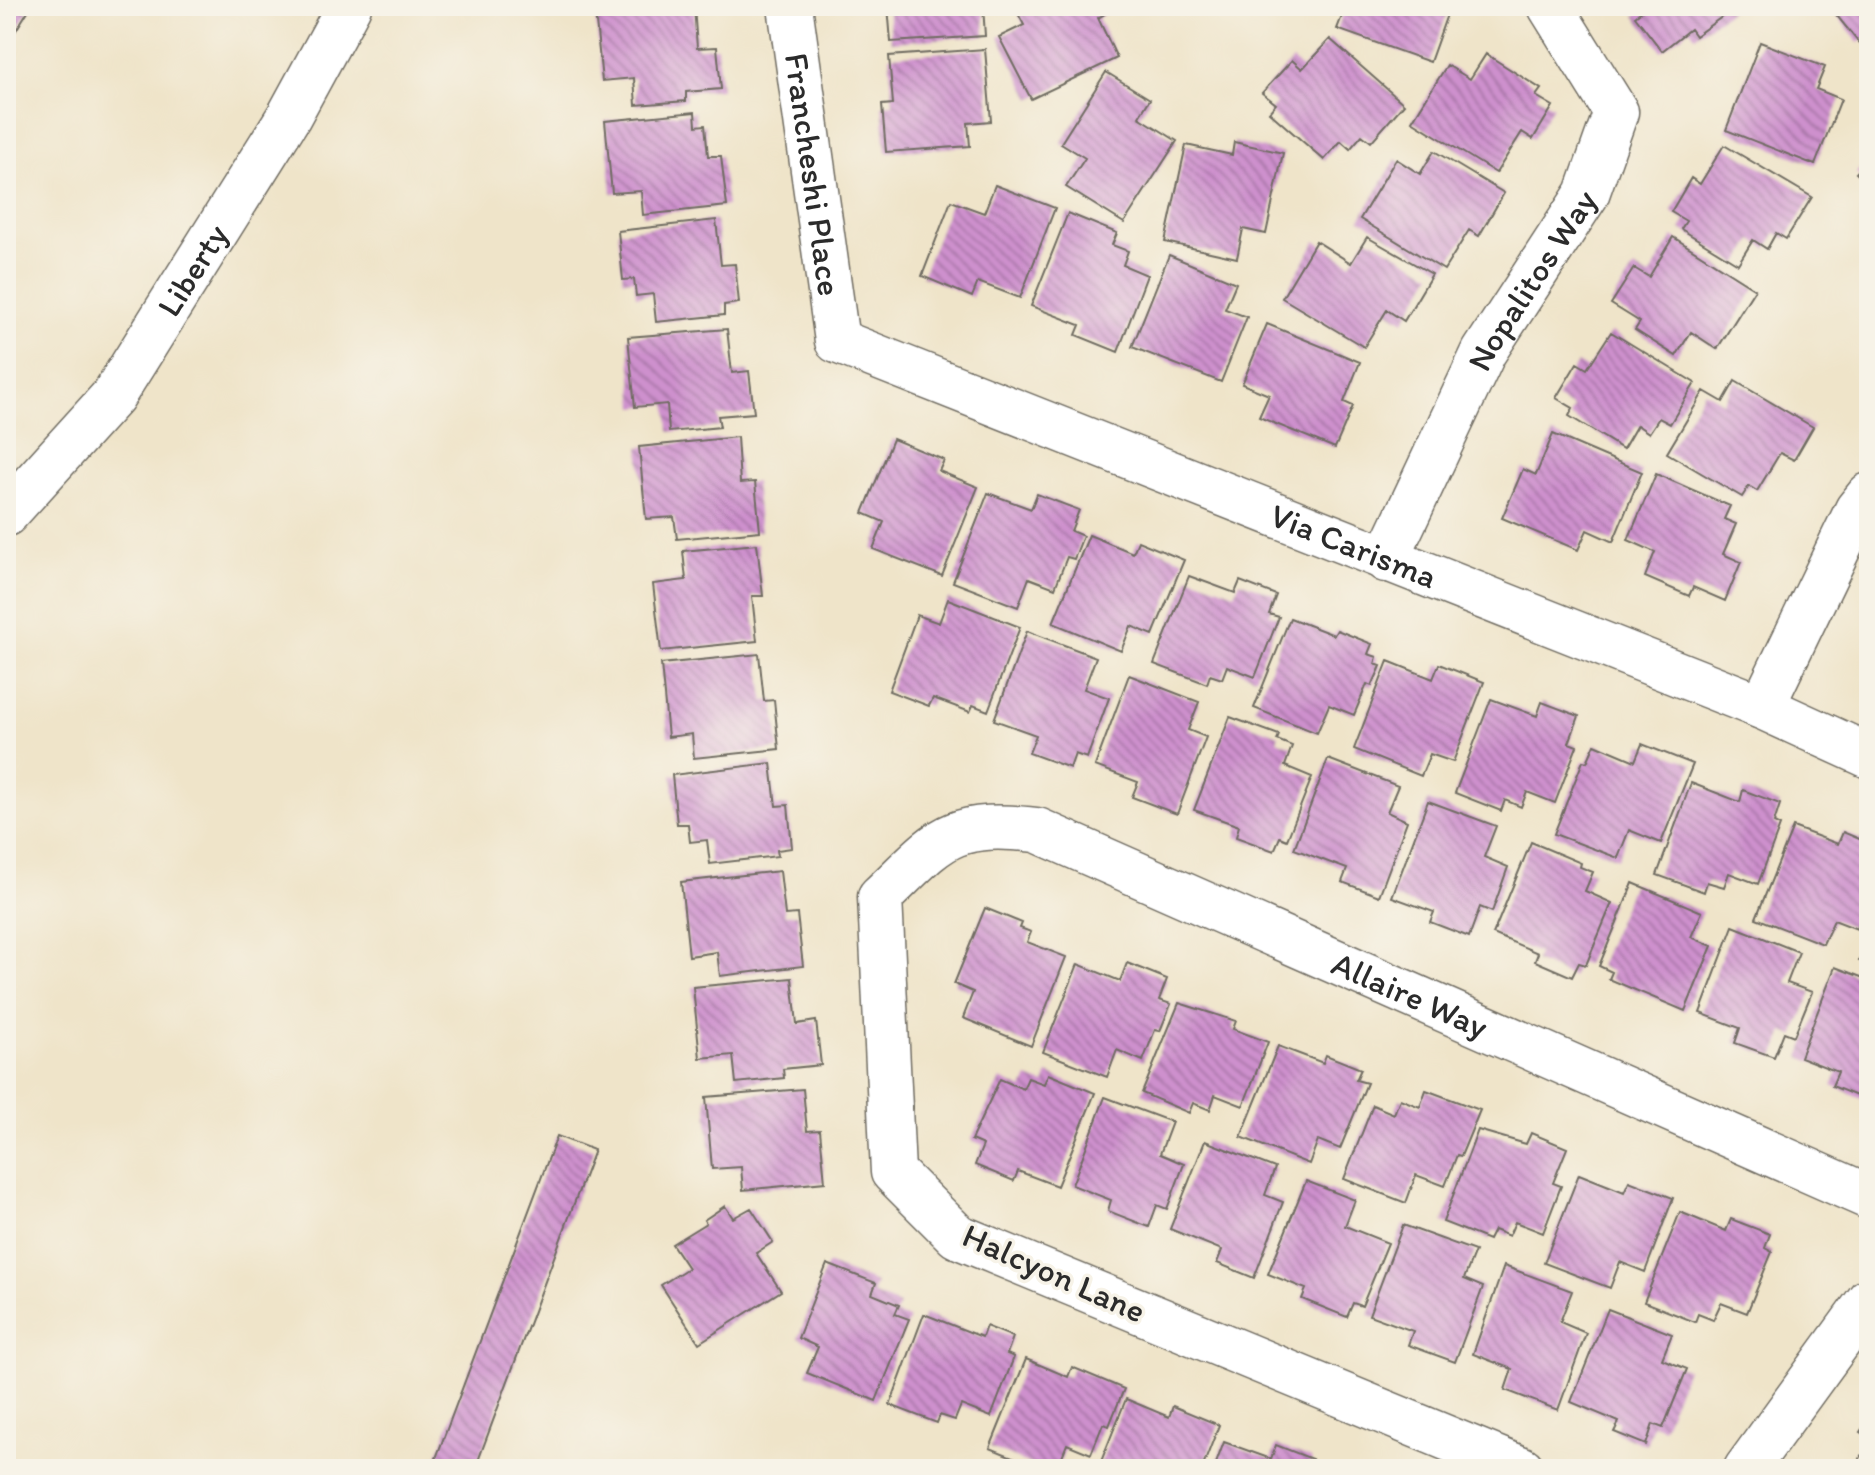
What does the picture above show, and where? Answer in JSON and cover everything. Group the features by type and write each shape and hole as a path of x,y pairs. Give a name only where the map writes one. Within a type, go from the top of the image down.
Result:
{"street":[{"name":"Liberty","path":"6,514 113,396 289,116 349,6"},
{"name":"Francheshi Place","path":"790,6 837,341"},
{"name":"Nopalitos Way","path":"1386,560 1484,352 1587,194 1616,112 1550,6"},
{"name":"Via Carisma","path":"837,341 1762,707 1869,756"},
{"path":"1762,707 1857,510 1869,495"},
{"name":"Allaire Way","path":"944,837 989,825 1037,830 1869,1197"},
{"name":"Halcyon Lane","path":"944,837 880,897 893,1172 957,1236 1522,1469"},
{"path":"1746,1469 1869,1300"}],"building":[{"path":"6,6 31,6 10,40 14,43 6,57"},
{"path":"694,6 697,48 717,47 721,89 686,92 686,101 636,105 634,78 602,81 595,12"},
{"path":"888,6 983,6 985,36 891,42"},
{"path":"1014,6 1105,6 1108,12 1098,18 1117,58 1031,99 999,37 1024,25"},
{"path":"1346,6 1450,6 1430,62 1337,29"},
{"path":"1649,6 1731,6 1733,9 1695,36 1690,29 1662,51 1635,16"},
{"path":"1839,6 1869,6 1869,35 1859,43 1833,11"},
{"path":"1330,39 1404,104 1371,142 1362,135 1350,149 1341,141 1324,160 1269,112 1276,104 1262,93 1292,60 1302,69"},
{"path":"1760,42 1825,67 1816,89 1841,99 1815,165 1726,130"},
{"path":"985,49 991,121 968,123 970,146 886,152 882,105 893,104 889,56"},
{"path":"1486,54 1541,89 1536,96 1553,106 1533,139 1522,132 1496,173 1412,121 1447,65 1470,79"},
{"path":"1106,72 1150,99 1139,117 1177,141 1124,223 1066,187 1085,158 1061,143"},
{"path":"695,112 696,126 705,125 708,156 721,156 727,206 643,215 641,191 612,193 605,121"},
{"path":"1234,142 1283,153 1266,234 1243,229 1237,258 1165,242 1186,145 1232,155"},
{"path":"1724,145 1812,197 1786,239 1776,233 1767,249 1753,240 1738,264 1681,229 1686,221 1671,212 1691,178 1700,184"},
{"path":"1434,151 1504,193 1479,236 1469,230 1444,270 1360,219 1396,159 1420,174"},
{"path":"1869,159 1869,185 1856,173"},
{"path":"995,185 1055,208 1020,298 978,282 972,297 922,276 951,201 984,213"},
{"path":"1068,213 1117,233 1112,245 1128,251 1123,265 1147,275 1118,352 1076,335 1080,325 1031,306"},
{"path":"716,220 721,265 735,264 739,303 724,305 724,315 656,322 653,294 636,296 634,279 623,280 618,231"},
{"path":"1367,237 1432,274 1404,321 1387,310 1364,347 1282,298 1316,241 1351,263"},
{"path":"1673,237 1755,289 1717,349 1691,332 1676,356 1635,330 1640,322 1611,304 1634,268 1649,277"},
{"path":"1169,255 1236,283 1225,309 1247,317 1221,382 1132,347"},
{"path":"1267,324 1360,362 1344,402 1353,406 1335,448 1259,417 1269,395 1242,384"},
{"path":"727,329 732,373 749,371 754,413 718,416 720,427 669,432 667,404 635,407 628,337"},
{"path":"1611,332 1695,383 1670,424 1659,418 1649,433 1637,425 1623,449 1569,416 1573,408 1556,398 1577,363 1587,369"},
{"path":"1735,381 1813,427 1794,460 1780,453 1757,491 1749,486 1742,497 1667,453 1704,391 1723,402"},
{"path":"1553,434 1642,472 1613,542 1587,530 1578,550 1502,518 1523,469 1536,475"},
{"path":"737,437 740,483 755,482 760,531 677,539 674,517 646,519 639,447"},
{"path":"893,439 944,460 939,471 978,487 942,576 873,549 884,522 863,513"},
{"path":"1656,474 1730,506 1724,519 1736,524 1723,554 1741,562 1725,601 1693,587 1689,596 1645,577 1655,552 1628,540"},
{"path":"988,493 1031,509 1037,494 1079,510 1071,531 1083,536 1074,559 1067,557 1055,588 1029,578 1018,607 953,582"},
{"path":"1089,535 1133,553 1138,541 1184,560 1153,635 1131,626 1121,651 1053,623"},
{"path":"757,544 763,596 752,596 757,641 661,651 653,584 686,580 683,551"},
{"path":"1189,576 1235,593 1240,581 1276,595 1269,614 1279,617 1255,677 1227,666 1222,679 1210,675 1207,684 1154,664"},
{"path":"948,599 1020,627 988,711 973,705 970,712 933,698 929,706 889,691 917,615 939,623"},
{"path":"1290,618 1334,635 1337,630 1372,644 1368,654 1377,657 1375,664 1381,666 1372,686 1367,684 1354,715 1329,705 1317,733 1254,708"},
{"path":"1027,631 1096,657 1084,689 1109,698 1087,758 1075,754 1070,768 1029,753 1036,735 994,720"},
{"path":"759,654 764,701 774,700 779,749 694,758 692,734 668,737 661,664"},
{"path":"1388,661 1433,679 1439,664 1484,682 1453,762 1430,754 1421,776 1354,749"},
{"path":"1129,675 1199,702 1188,730 1206,737 1177,814 1132,797 1138,782 1095,766"},
{"path":"1491,699 1537,716 1542,702 1579,716 1569,743 1577,746 1555,803 1527,792 1521,807 1505,800 1501,811 1455,793"},
{"path":"1230,717 1279,735 1277,740 1292,746 1285,766 1312,777 1287,840 1280,837 1274,851 1236,837 1239,826 1194,810"},
{"path":"1595,744 1635,761 1642,744 1693,764 1661,843 1629,830 1618,858 1554,834 1583,761 1587,762"},
{"path":"1328,759 1398,786 1387,812 1407,821 1379,896 1342,882 1347,869 1294,849"},
{"path":"771,763 776,806 788,805 792,848 777,850 778,856 710,864 707,840 690,842 688,824 677,824 672,775"},
{"path":"1691,783 1740,802 1743,790 1780,804 1774,823 1780,826 1758,884 1729,873 1724,887 1707,882 1704,892 1657,875"},
{"path":"1428,801 1496,826 1484,857 1508,867 1492,912 1480,907 1469,937 1430,922 1434,912 1392,897"},
{"path":"1793,827 1838,844 1843,832 1869,843 1869,901 1857,929 1834,920 1823,944 1756,918"},
{"path":"1531,842 1581,863 1580,867 1593,872 1585,891 1612,903 1586,965 1579,963 1572,977 1535,961 1538,953 1493,934"},
{"path":"780,871 785,915 797,914 803,966 720,976 717,952 689,956 681,882"},
{"path":"1633,883 1702,912 1691,937 1712,946 1685,1011 1609,979 1612,972 1599,966"},
{"path":"985,908 1022,923 1020,928 1031,932 1027,942 1066,957 1031,1046 963,1018 973,992 954,984"},
{"path":"1733,926 1799,952 1787,983 1812,992 1794,1036 1784,1032 1774,1057 1735,1043 1740,1028 1700,1013"},
{"path":"1869,937 1869,965 1859,961"},
{"path":"1127,963 1167,979 1159,1000 1171,1004 1160,1031 1155,1030 1143,1061 1117,1050 1107,1077 1043,1052 1078,964 1120,981"},
{"path":"1835,967 1869,980 1869,1101 1832,1086 1838,1072 1800,1057"},
{"path":"792,978 797,1024 816,1021 821,1065 783,1069 784,1078 736,1083 733,1055 700,1058 693,987"},
{"path":"1179,1003 1236,1021 1233,1029 1268,1042 1243,1106 1215,1095 1210,1110 1193,1103 1189,1113 1142,1093"},
{"path":"1278,1046 1323,1063 1326,1055 1361,1069 1356,1080 1367,1083 1340,1149 1318,1140 1309,1164 1241,1137"},
{"path":"1048,1074 1095,1093 1057,1186 1018,1171 1014,1181 975,1165 983,1145 971,1140 1000,1079 1023,1089 1028,1078 1044,1084"},
{"path":"803,1089 807,1131 820,1130 825,1182 743,1190 741,1167 712,1169 706,1097"},
{"path":"1426,1090 1480,1110 1445,1186 1416,1175 1406,1203 1344,1179 1373,1105 1394,1114 1400,1099 1420,1107"},
{"path":"1105,1097 1172,1122 1160,1154 1184,1164 1167,1209 1157,1205 1149,1227 1108,1211 1111,1200 1072,1185"},
{"path":"1478,1130 1526,1144 1531,1133 1567,1148 1553,1183 1561,1186 1543,1233 1515,1222 1509,1236 1494,1230 1489,1240 1443,1222"},
{"path":"557,1136 594,1150 475,1469 432,1469"},
{"path":"1205,1141 1275,1168 1265,1195 1283,1202 1254,1278 1217,1263 1222,1250 1170,1229"},
{"path":"1579,1174 1624,1192 1629,1181 1673,1198 1645,1272 1620,1262 1610,1288 1544,1263"},
{"path":"1306,1181 1355,1200 1345,1226 1388,1243 1362,1306 1353,1303 1347,1317 1302,1299 1306,1289 1268,1274"},
{"path":"725,1206 733,1218 751,1208 773,1242 756,1253 781,1291 699,1343 661,1285 688,1268 672,1244 706,1223 704,1220"},
{"path":"1680,1212 1726,1231 1731,1219 1770,1234 1765,1248 1772,1252 1747,1313 1721,1303 1713,1320 1698,1314 1695,1322 1644,1302"},
{"path":"1403,1225 1475,1251 1464,1279 1483,1287 1455,1362 1408,1345 1413,1331 1369,1315"},
{"path":"827,1264 876,1283 872,1294 899,1305 895,1314 909,1319 876,1401 807,1373 818,1347 798,1338"},
{"path":"1504,1266 1572,1291 1560,1322 1586,1333 1558,1410 1505,1390 1512,1369 1473,1354"},
{"path":"1608,1309 1672,1334 1662,1359 1687,1369 1663,1428 1653,1424 1646,1445 1614,1432 1619,1422 1571,1402"},
{"path":"924,1314 982,1337 986,1326 1013,1337 1007,1354 1014,1357 991,1417 961,1405 955,1420 940,1415 937,1423 890,1405"},
{"path":"1026,1359 1068,1377 1072,1367 1124,1389 1109,1426 1103,1424 1091,1454 1067,1444 1057,1469 1042,1469 990,1448"},
{"path":"1126,1399 1169,1417 1173,1406 1219,1425 1202,1469 1098,1469"},
{"path":"1869,1419 1869,1438 1860,1432"},
{"path":"1224,1442 1271,1459 1276,1445 1312,1459 1308,1469 1214,1469"},
{"path":"1869,1445 1869,1469 1853,1469"}]}
